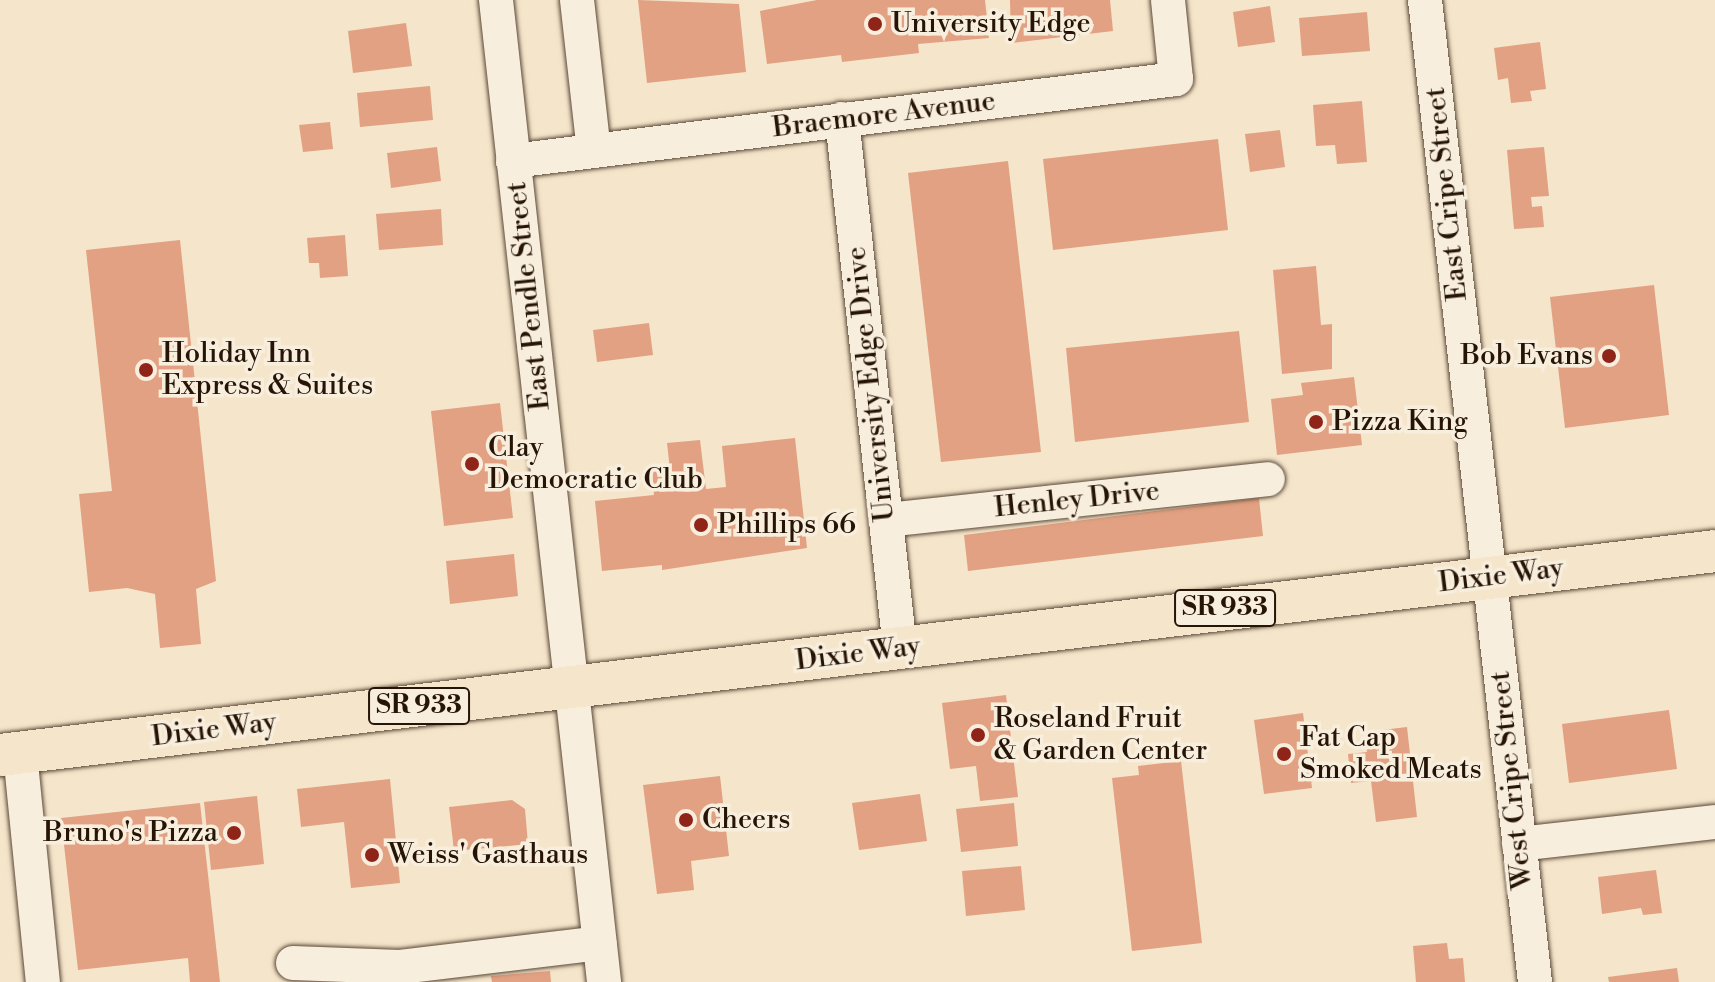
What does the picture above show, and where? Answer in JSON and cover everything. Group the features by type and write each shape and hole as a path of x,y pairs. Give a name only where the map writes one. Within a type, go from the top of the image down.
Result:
{"main road":[{"name":"Dixie Way","path":"10,754 1715,551"}],"street":[{"name":"East Pendle Street","path":"496,0 604,982"},
{"path":"577,0 594,151"},
{"name":"Braemore Avenue","path":"513,161 1176,79 1168,0"},
{"name":"East Cripe Street","path":"1425,0 1490,578"},
{"name":"University Edge Drive","path":"842,119 900,649"},
{"name":"Henley Drive","path":"886,520 1268,479"},
{"name":"West Cripe Street","path":"1490,578 1535,982"},
{"path":"10,754 43,982"},
{"path":"1519,844 1715,822"},
{"path":"293,963 400,967 600,943"}],"building":[{"path":"638,0 739,4 746,72 647,83"},
{"name":"University Edge","path":"817,0 985,0 989,38 918,44 919,53 842,62 841,55 767,64 760,11"},
{"path":"1010,0 1110,0 1113,31 1011,43"},
{"path":"1270,6 1275,42 1238,47 1233,12"},
{"path":"1367,12 1370,51 1302,56 1299,18"},
{"path":"406,23 412,66 353,73 348,31"},
{"path":"1540,42 1546,89 1530,91 1532,101 1511,103 1508,78 1498,80 1494,48"},
{"path":"430,86 433,120 360,127 357,93"},
{"path":"1362,101 1367,162 1337,164 1335,145 1316,146 1313,105"},
{"path":"330,122 333,149 303,152 299,125"},
{"path":"1280,130 1285,167 1250,172 1245,134"},
{"path":"1218,139 1228,230 1053,250 1043,159"},
{"path":"437,147 441,181 391,188 387,153"},
{"path":"1544,147 1549,196 1531,197 1532,207 1542,206 1544,227 1514,229 1507,150"},
{"path":"1008,161 1041,452 941,462 908,173"},
{"path":"441,209 443,245 379,250 376,214"},
{"path":"345,235 348,276 320,278 319,263 309,263 307,238"},
{"name":"Holiday Inn Express & Suites","path":"180,240 216,581 196,589 201,644 160,648 155,594 127,588 89,592 79,494 112,491 86,250"},
{"path":"1316,266 1321,325 1332,324 1332,369 1282,374 1273,270"},
{"name":"Bob Evans","path":"1654,285 1669,415 1565,428 1550,297"},
{"path":"649,323 653,355 597,362 593,330"},
{"path":"1239,331 1249,422 1075,442 1066,348"},
{"name":"Pizza King","path":"1354,377 1362,445 1277,455 1271,399 1303,395 1301,383"},
{"name":"Clay Democratic Club","path":"500,403 513,518 444,526 431,411"},
{"name":"Phillips 66","path":"795,438 807,548 662,570 662,565 602,571 595,501 654,495 651,472 670,470 667,443 700,440 706,489 726,487 722,446"},
{"path":"1259,498 1263,536 968,571 964,535"},
{"path":"514,554 518,596 450,604 446,561"},
{"name":"Roseland Fruit & Garden Center","path":"1006,695 1018,797 980,801 976,766 950,769 942,703"},
{"path":"1669,710 1677,769 1569,783 1562,724"},
{"name":"Fat Cap Smoked Meats","path":"1303,713 1312,788 1264,794 1254,720"},
{"path":"1407,727 1417,817 1376,822 1371,781 1351,783 1348,754 1367,752 1365,732"},
{"path":"1181,761 1202,943 1132,951 1112,778 1139,775 1138,766"},
{"name":"Cheers","path":"720,776 729,856 691,861 694,890 657,894 643,785"},
{"name":"Weiss' Gasthaus","path":"390,779 400,883 351,888 344,822 301,827 297,789"},
{"path":"920,794 927,841 859,850 852,803"},
{"name":"Bruno's Pizza","path":"257,796 264,864 211,870 204,802"},
{"path":"512,800 525,809 528,844 454,851 449,807"},
{"path":"200,803 220,982 190,982 188,958 78,970 61,818"},
{"path":"1014,803 1018,846 961,852 956,809"},
{"path":"1021,866 1025,910 966,916 962,871"},
{"path":"1656,870 1662,913 1643,915 1641,908 1602,914 1598,877"},
{"path":"1447,943 1449,959 1463,958 1465,982 1416,982 1413,946"},
{"path":"1677,968 1679,982 1609,982 1608,977"},
{"path":"550,971 551,982 492,982 491,976"}],"place":[{"name":"University Edge","path":"875,24"},
{"name":"Bob Evans","path":"1609,356"},
{"name":"Holiday Inn Express & Suites","path":"146,370"},
{"name":"Pizza King","path":"1316,422"},
{"name":"Clay Democratic Club","path":"472,464"},
{"name":"Phillips 66","path":"701,525"},
{"name":"Roseland Fruit & Garden Center","path":"978,735"},
{"name":"Fat Cap Smoked Meats","path":"1284,754"},
{"name":"Cheers","path":"686,820"},
{"name":"Bruno's Pizza","path":"234,833"},
{"name":"Weiss' Gasthaus","path":"372,855"}]}
